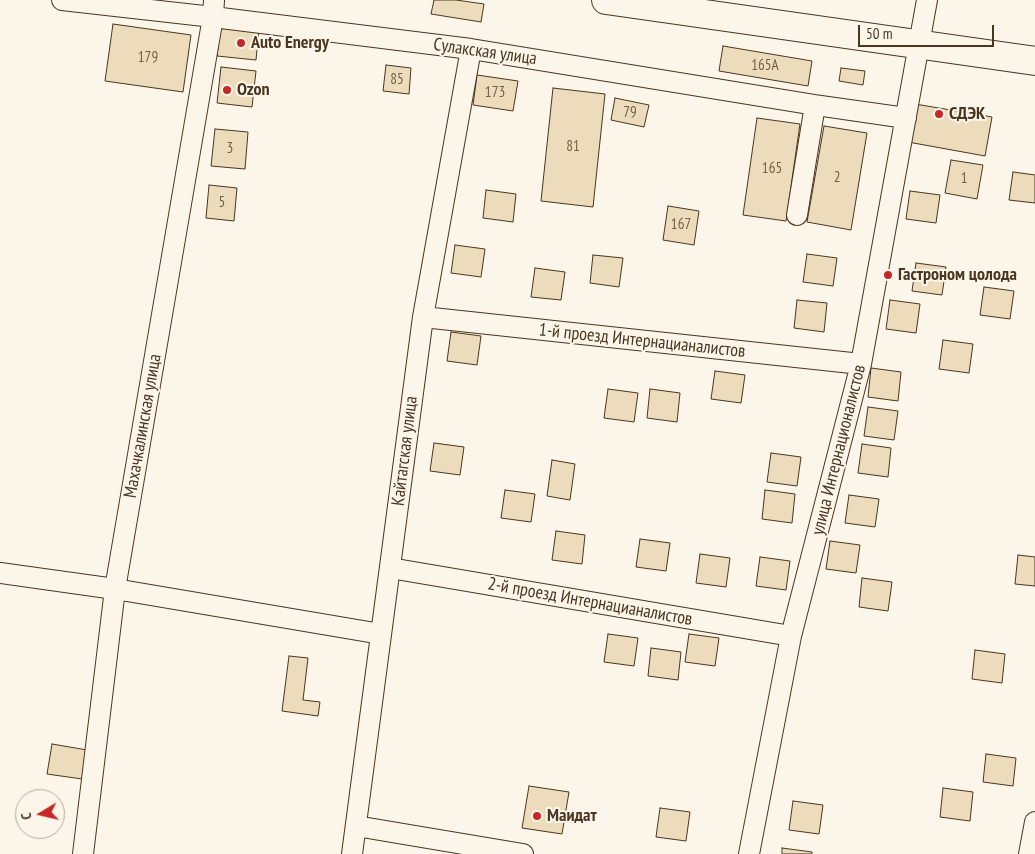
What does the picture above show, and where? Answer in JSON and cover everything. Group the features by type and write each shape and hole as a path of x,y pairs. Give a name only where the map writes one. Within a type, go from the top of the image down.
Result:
{"highway":[{"path":"606,0 920,38 1035,47"},
{"path":"724,0 1035,61"}],"street":[{"name":"Сулакская улица","path":"62,0 214,8 906,118"},
{"name":"улица Интернационалистов","path":"748,854 791,636 861,364 927,0"},
{"name":"Махачкалинская улица","path":"83,854 115,589 214,8"},
{"name":"Кайтагская улица","path":"352,854 423,317 471,49"},
{"path":"797,215 815,105"},
{"name":"1-й проезд Интернацианалистов","path":"423,317 861,364"},
{"name":"2-й проезд Интернацианалистов","path":"390,568 791,636"},
{"path":"0,573 115,589 381,634"},
{"path":"1029,854 1035,822"},
{"path":"356,826 522,854"}],"building":[{"path":"434,0 456,0 484,4 481,22 431,14"},
{"path":"113,24 191,35 183,92 105,81"},
{"path":"221,25 259,30 256,60 217,56"},
{"path":"723,46 812,61 808,86 719,71"},
{"path":"386,65 411,68 409,94 383,91"},
{"path":"221,67 256,71 252,107 217,103"},
{"path":"841,68 865,71 863,85 839,81"},
{"path":"477,75 518,81 513,111 473,105"},
{"path":"553,88 605,94 593,207 541,201"},
{"path":"615,98 649,105 644,127 611,120"},
{"path":"915,104 992,117 985,156 908,142"},
{"path":"757,118 800,124 786,221 743,215"},
{"path":"824,126 867,133 851,230 807,222"},
{"path":"215,129 248,132 245,169 211,166"},
{"path":"951,160 983,165 977,199 945,193"},
{"path":"1013,172 1035,175 1035,203 1009,200"},
{"path":"209,185 237,188 234,221 206,218"},
{"path":"486,190 516,194 513,222 483,218"},
{"path":"910,191 940,195 936,223 906,219"},
{"path":"668,206 699,211 694,245 663,240"},
{"path":"455,245 485,249 481,277 451,273"},
{"path":"807,254 837,258 833,286 803,282"},
{"path":"593,255 623,258 619,287 590,283"},
{"path":"916,263 946,267 942,295 912,291"},
{"path":"535,268 565,272 561,300 531,297"},
{"path":"984,287 1014,291 1010,319 980,315"},
{"path":"797,300 827,303 824,332 794,328"},
{"path":"890,300 920,304 916,333 886,329"},
{"path":"451,332 481,336 477,365 447,361"},
{"path":"943,340 973,344 969,373 939,369"},
{"path":"871,368 901,372 898,401 868,397"},
{"path":"715,371 745,375 741,403 711,399"},
{"path":"608,389 638,393 634,422 604,418"},
{"path":"650,389 680,393 677,422 647,418"},
{"path":"868,407 898,411 894,440 864,436"},
{"path":"434,443 464,447 460,475 430,471"},
{"path":"862,444 891,448 888,477 858,473"},
{"path":"771,453 801,457 797,486 767,482"},
{"path":"552,460 575,464 570,500 547,496"},
{"path":"505,490 535,494 531,522 501,518"},
{"path":"765,490 795,494 792,523 762,519"},
{"path":"849,495 879,499 875,527 845,523"},
{"path":"556,531 585,535 582,564 552,560"},
{"path":"640,539 670,543 666,571 636,567"},
{"path":"830,541 860,545 856,573 826,569"},
{"path":"700,554 730,558 726,587 696,583"},
{"path":"1018,555 1035,557 1035,586 1015,584"},
{"path":"760,557 790,561 786,590 756,586"},
{"path":"862,578 892,582 888,611 859,607"},
{"path":"608,634 638,638 634,666 604,662"},
{"path":"689,634 719,638 715,666 685,662"},
{"path":"651,648 681,652 678,680 648,676"},
{"path":"975,650 1005,654 1002,683 972,679"},
{"path":"289,656 308,658 303,700 320,702 318,716 282,711"},
{"path":"52,744 87,750 82,779 47,774"},
{"path":"986,754 1016,758 1013,786 983,782"},
{"path":"529,786 569,792 562,834 522,828"},
{"path":"943,788 973,792 970,821 940,817"},
{"path":"793,801 823,805 819,834 789,830"},
{"path":"660,808 690,812 686,841 656,837"},
{"path":"782,848 812,852 812,854 782,854"}],"place":[{"name":"Auto Energy","path":"241,43"},
{"name":"Ozon","path":"227,90"},
{"name":"СДЭК","path":"939,114"},
{"name":"Гастроном цолода","path":"888,275"},
{"name":"Маидат","path":"537,816"}]}
